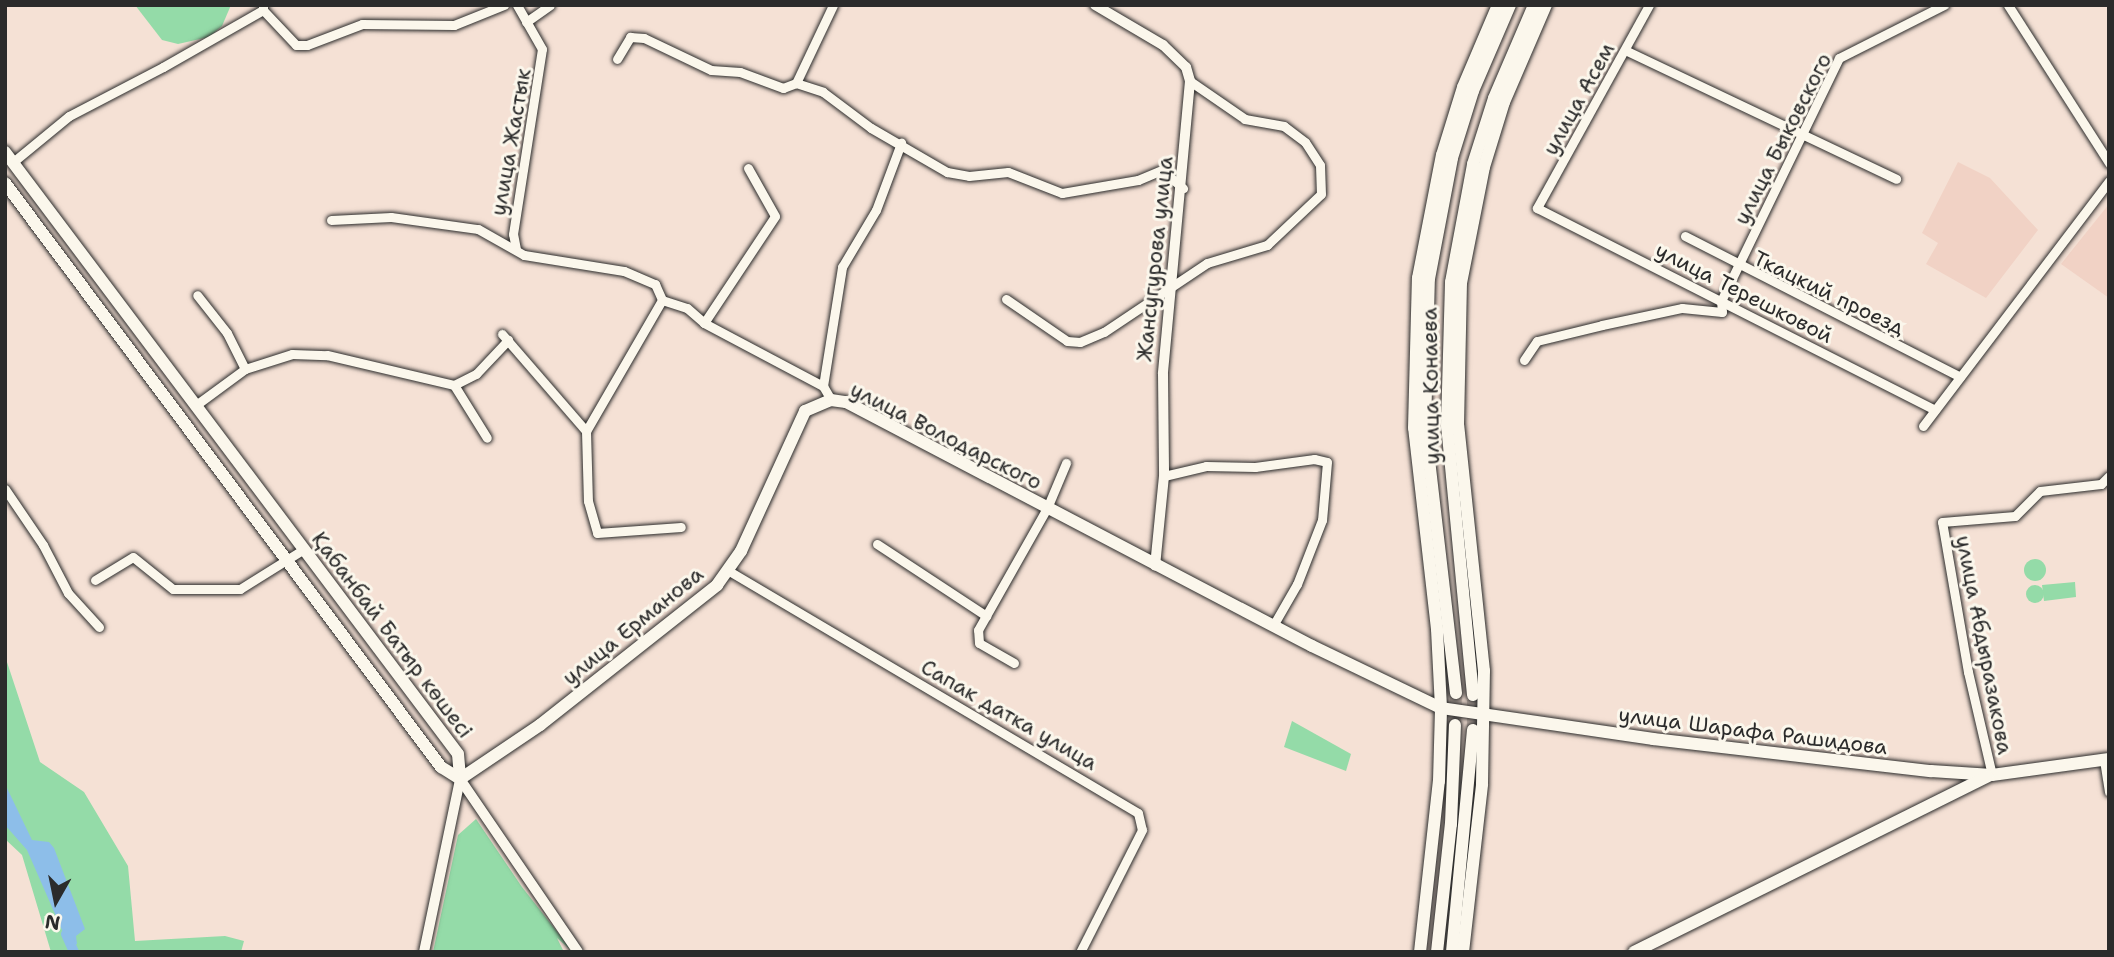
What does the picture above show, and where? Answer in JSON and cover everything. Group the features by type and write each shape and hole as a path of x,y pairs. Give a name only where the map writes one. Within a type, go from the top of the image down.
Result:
{"main road":[{"path":"1420,952 1439,781 1441,692 1437,629 1414,428 1418,278 1442,155 1463,88 1497,5"},
{"name":"улица Конаева","path":"1456,693 1425,427 1429,279 1452,158 1473,91 1510,5"},
{"name":"улица Конаева","path":"1474,695 1447,426 1451,282 1474,164 1494,98 1534,5"},
{"path":"1463,952 1482,784 1484,716 1480,624 1458,425 1461,283 1484,167 1504,102 1546,5"},
{"name":"Қабанбай Батыр көшесі","path":"9,157 458,754 460,779"},
{"name":"Қабанбай Батыр көшесі","path":"5,183 442,767 460,779"},
{"name":"улица Володарского","path":"831,400 846,402 1155,566 1441,708 1484,716"},
{"name":"улица Ерманова","path":"460,779 540,725 729,571 805,411 831,400"},
{"name":"улица Шарафа Рашидова","path":"1484,716 1800,758 1992,775 2107,760"},
{"path":"1437,952 1451,824 1455,725"},
{"path":"1452,952 1473,730"},
{"name":"улица Шарафа Рашидова","path":"1634,952 1992,775"}],"street":[{"path":"9,157 69,116 163,67 263,7 296,45 307,45 362,24 454,25 504,5"},
{"name":"улица Жастык","path":"516,249 513,234 542,73 542,49 517,5"},
{"path":"526,22 550,5"},
{"path":"796,83 833,5"},
{"path":"1006,299 1073,343 1104,332 1207,263 1267,245 1321,194 1318,157 1305,142 1284,126 1245,119 1190,81 1186,67 1163,45 1095,5"},
{"name":"улица Асем","path":"1537,208 1627,51 1649,5"},
{"name":"улица Быковского","path":"1721,301 1839,58 1944,5"},
{"path":"2008,5 2109,163"},
{"path":"617,58 630,37 644,38 711,70 740,72 783,88 796,83 823,92 871,128 947,172 1008,172 1062,193 1138,180 1162,170 1183,188"},
{"path":"1627,51 1896,179"},
{"name":"Жансугурова улица","path":"1155,566 1164,476 1160,423 1183,188 1190,81"},
{"path":"823,386 842,267 876,210 901,143"},
{"path":"704,323 774,219 769,201 748,168"},
{"path":"1923,426 2109,181"},
{"name":"улица Терешковой","path":"1537,208 1935,410"},
{"name":"улица Володарского","path":"331,220 391,217 465,227 524,255 624,271 655,284 662,300 687,308 704,323 823,386 831,400"},
{"name":"Ткацкий проезд","path":"1685,236 1715,249 1738,267 1960,377"},
{"path":"197,295 226,333 244,369"},
{"path":"662,300 586,431 588,500 597,533 681,527"},
{"path":"1524,360 1537,341 1682,308 1722,312 1721,301"},
{"path":"196,405 244,369 292,354 327,355 454,385 476,374 505,337 586,431"},
{"path":"454,385 487,438"},
{"path":"1164,476 1206,466 1255,467 1314,459 1327,463 1322,520 1297,584 1274,624"},
{"path":"1014,663 977,640 986,616 1047,508 1066,463"},
{"name":"улица Абдыразакова","path":"1992,775 1968,672 1942,522 2015,516 2040,491 2101,484 2109,475"},
{"path":"5,489 43,545 68,593 99,627"},
{"path":"877,544 986,616"},
{"path":"95,580 133,556 173,589 240,589 304,550"},
{"name":"Сапак датка улица","path":"729,571 1138,813 1142,830 1080,952"},
{"path":"2107,760 2109,792"},
{"path":"424,952 460,779"},
{"path":"460,779 578,952"}],"shaded area":[{"path":"1958,162 1990,178 2038,230 1986,298 1926,264 1938,243 1922,233"},
{"path":"2109,204 2109,298 2061,264"}],"green space":[{"path":"135,5 231,5 222,26 209,37 178,44 162,40"},
{"path":"2031,559 2039,559 2046,566 2046,574 2039,581 2031,581 2024,574 2024,566"},
{"path":"2075,582 2076,597 2044,601 2042,585"},
{"path":"2035,585 2041,588 2044,594 2041,600 2035,603 2029,600 2026,594 2029,588"},
{"path":"5,656 40,762 84,792 128,866 135,941 225,936 244,941 241,952 51,952 22,855 5,839"},
{"path":"1292,721 1351,754 1346,771 1284,747"},
{"path":"476,819 522,887 573,952 557,938 564,952 433,952 458,835"}],"water":[{"path":"5,784 32,840 49,842 54,848 85,929 76,936 77,944 69,946 27,850 5,825"}],"waterway":[{"path":"66,934 74,952"}],"tunnel":[{"path":"1455,725 1456,693"},
{"path":"1473,695 1473,730"}]}
